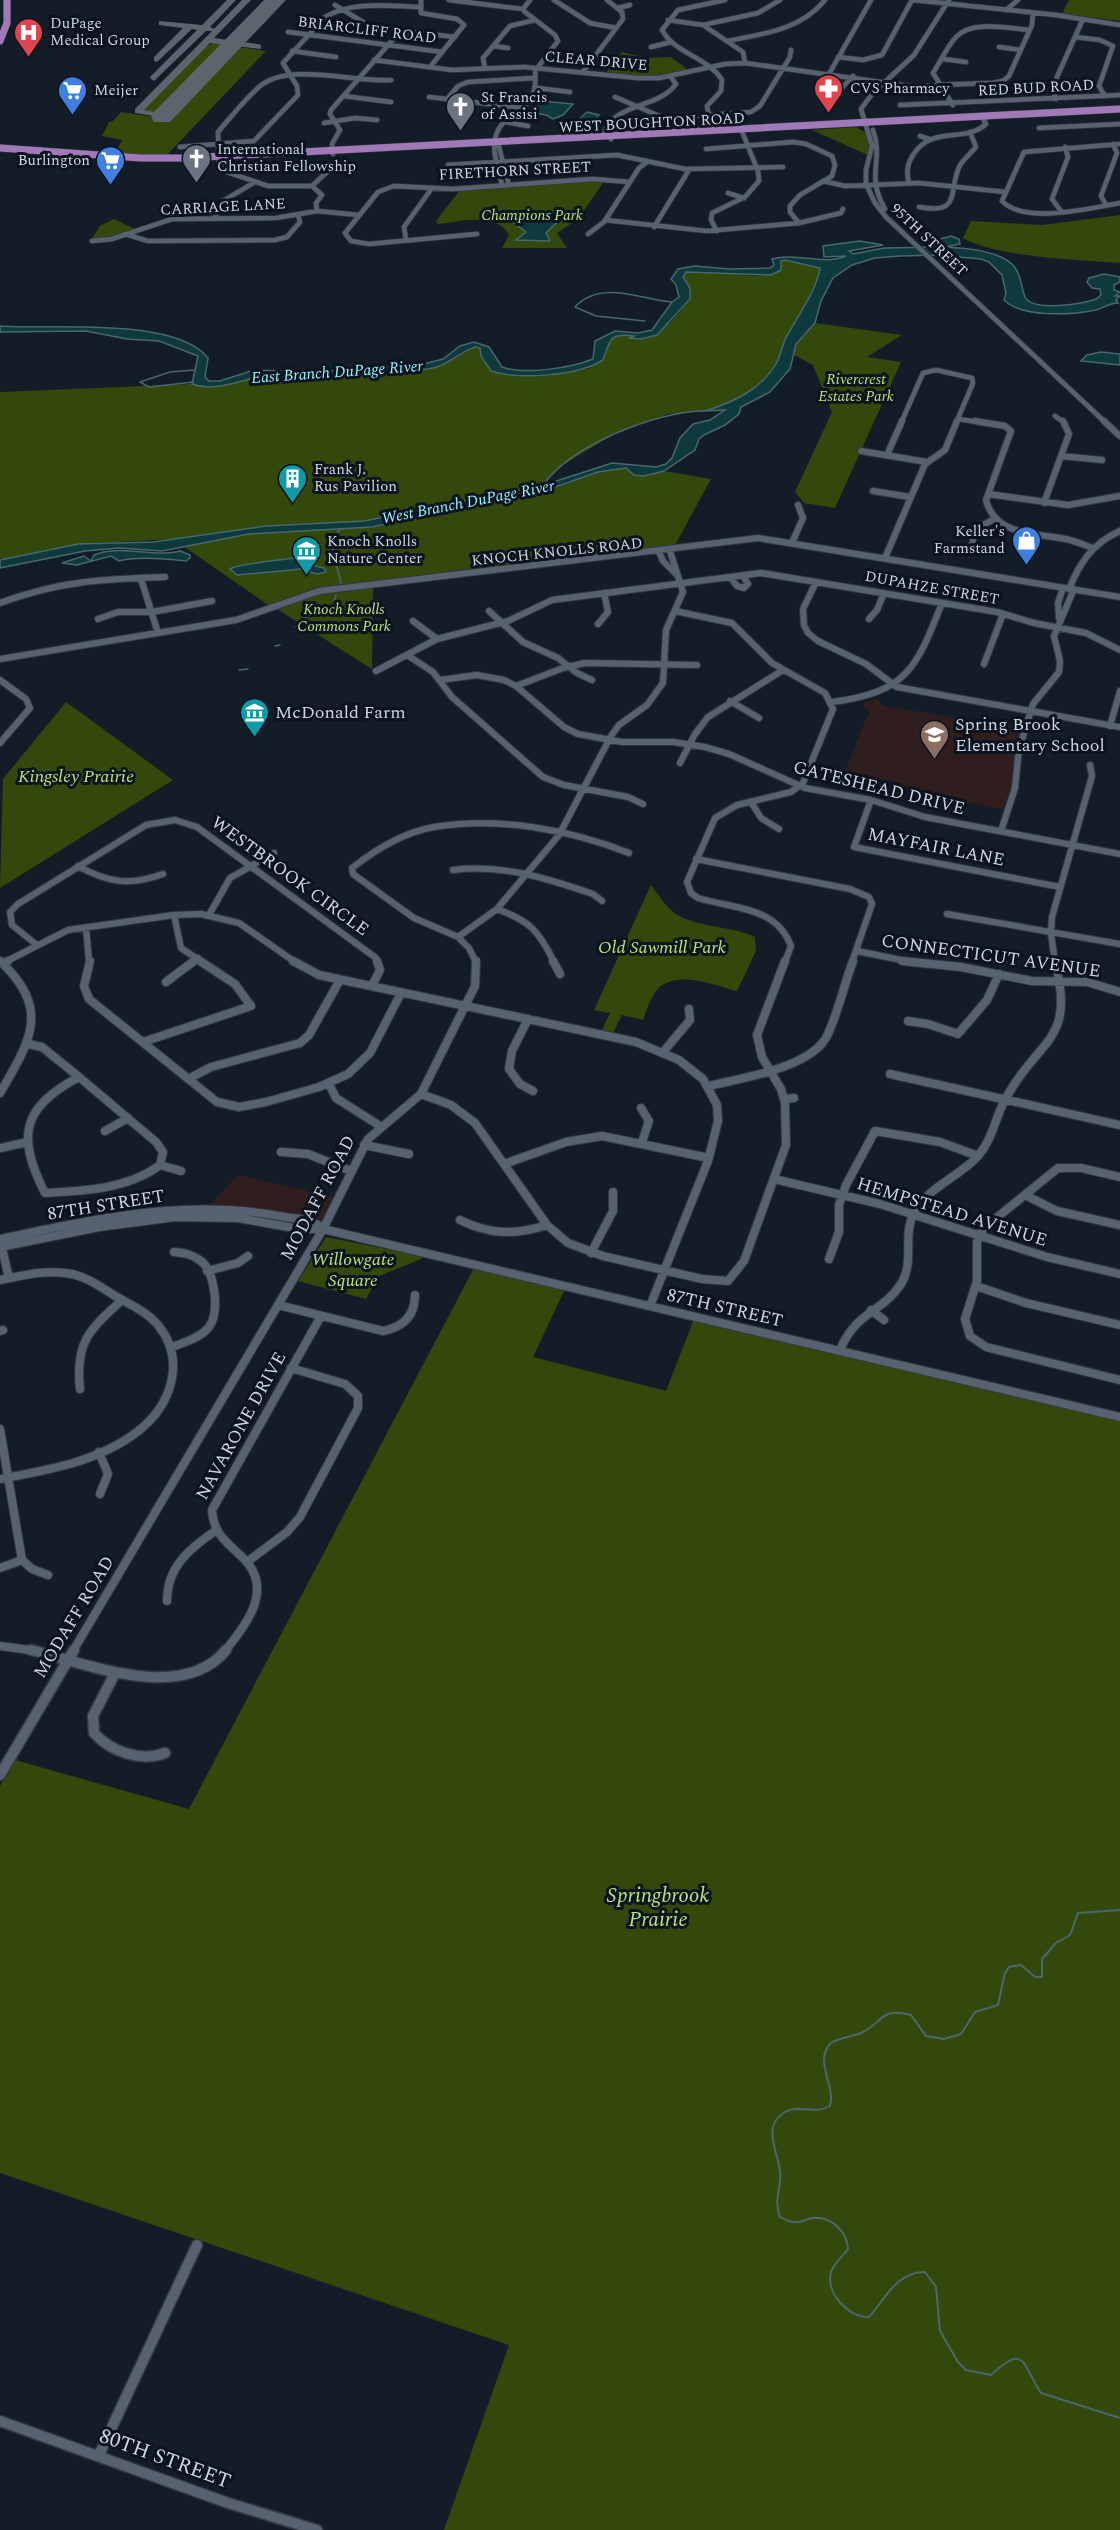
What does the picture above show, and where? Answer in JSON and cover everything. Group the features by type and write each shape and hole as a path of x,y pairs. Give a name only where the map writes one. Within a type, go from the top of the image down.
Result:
{"main road":[{"path":"0,41 4,10 2,0"},
{"path":"0,27 7,0"},
{"name":"WEST BOUGHTON ROAD","path":"0,149 147,161 1120,109"}],"street":[{"path":"389,6 390,0"},
{"path":"421,0 419,7 423,14 463,22 464,27 430,67"},
{"path":"448,0 523,9 555,35 558,41 537,68 535,78 537,88 533,98 496,133 494,147 509,185"},
{"path":"523,9 530,0"},
{"path":"554,0 588,22 616,28"},
{"path":"583,72 624,17 608,0"},
{"path":"710,116 706,106 720,93 723,83 720,76 711,67 671,42 662,32 675,12 725,0"},
{"path":"668,20 703,25 758,13 780,0"},
{"path":"727,41 794,25 810,17 825,0"},
{"path":"829,74 871,0"},
{"path":"838,57 868,59 884,54 913,0 948,2 1120,25"},
{"path":"1006,10 1018,0"},
{"path":"686,1 693,6"},
{"path":"870,186 878,145 872,129 866,124 861,109 874,92 914,55 930,25 948,2"},
{"path":"335,5 363,22"},
{"path":"618,8 630,5"},
{"path":"180,147 256,142 298,95 297,85 284,71 283,63 325,17 343,10 389,6 419,7"},
{"path":"999,47 1021,50 1033,14"},
{"path":"1056,99 1052,88 1083,19"},
{"path":"485,68 482,60 510,26 535,20"},
{"path":"965,24 971,28"},
{"path":"703,25 743,52 745,63"},
{"path":"794,25 804,29"},
{"path":"954,105 933,72 944,59 955,38 971,28 1001,27 1029,30"},
{"name":"BRIARCLIFF ROAD","path":"288,32 442,52"},
{"path":"333,152 332,144 340,130 330,112 396,35 405,32 455,37"},
{"path":"1075,37 1100,40 1114,45 1099,86 1105,96"},
{"path":"651,47 671,42"},
{"path":"493,46 508,48"},
{"path":"615,97 664,118 744,114 756,110 783,68 791,50"},
{"name":"CLEAR DRIVE","path":"374,60 457,70 537,68 638,78 670,76 711,67 745,63 853,76 909,86 1003,81 1009,76 1021,50"},
{"path":"292,51 336,57"},
{"path":"944,59 966,62"},
{"path":"317,211 316,205 321,194 312,186 271,186 226,172 220,166 218,132 260,86 313,73 358,79 391,80"},
{"path":"611,138 605,130 617,115 673,91 676,84 670,76"},
{"path":"822,94 838,92 853,76"},
{"path":"448,98 458,86 468,82 535,78"},
{"path":"537,88 570,92"},
{"name":"RED BUD ROAD","path":"900,105 954,105 1120,95"},
{"path":"344,96 391,102"},
{"path":"429,97 522,108"},
{"path":"909,183 906,172 910,160 929,139 945,134 970,132 985,126 982,117"},
{"path":"324,123 355,118 377,120"},
{"path":"506,122 528,126"},
{"path":"1039,128 1120,124"},
{"path":"717,231 711,220 712,213 744,198 759,181 757,169 742,131"},
{"path":"919,207 934,210 945,207 956,187 960,166 976,147 970,132"},
{"path":"920,136 929,139"},
{"path":"706,149 797,143 829,154 836,161 835,171 800,195 790,206 790,212 800,223"},
{"path":"1106,205 1101,196 1117,153 1113,144"},
{"path":"1007,208 1002,201 1024,152 1120,144"},
{"path":"1061,211 1052,199 1068,157 1065,147"},
{"path":"448,165 617,155 689,170 757,169 783,166"},
{"path":"588,234 605,220 629,182 647,162"},
{"path":"500,163 502,185"},
{"path":"312,186 328,171 340,167"},
{"path":"654,227 689,170"},
{"name":"FIRETHORN STREET","path":"394,186 432,188 592,179 629,182"},
{"path":"389,180 394,186 378,192 345,233 351,241 369,244 477,234"},
{"path":"823,181 841,186 909,183 1005,192"},
{"path":"214,219 223,201 255,182"},
{"name":"95TH STREET","path":"870,186 879,209 1120,436"},
{"path":"406,240 404,227 432,188"},
{"path":"728,193 744,198"},
{"path":"999,210 1007,208 1031,213 1120,203"},
{"path":"605,220 654,227 717,231 800,223 835,215 843,209"},
{"path":"266,211 268,218"},
{"name":"CARRIAGE LANE","path":"92,242 166,220 268,218 317,211 358,215"},
{"path":"125,234 148,241 274,240 290,235 300,223 298,215"},
{"name":"95TH STREET","path":"944,269 1120,430"},
{"path":"885,558 927,462 943,452 973,379 966,375 927,371 922,374 887,455"},
{"path":"1044,503 1069,429 1055,416"},
{"path":"958,419 1005,426 1011,431 988,494 986,506 994,519 1018,531 1072,541 1093,548"},
{"path":"861,451 927,462"},
{"path":"1061,456 1102,460"},
{"path":"873,491 910,497"},
{"path":"988,494 1044,503 1078,505 1120,496"},
{"path":"792,543 803,518 798,505"},
{"path":"973,549 970,540 974,533 994,519"},
{"path":"1000,831 1015,788 1019,749 1031,712 1039,695 1059,672 1060,661 1054,645 1056,628 1068,606 1069,589 1079,561 1105,538 1120,531"},
{"name":"KNOCH KNOLLS ROAD","path":"0,659 236,620 319,591 670,551 758,538 1120,597"},
{"path":"629,853 614,846 559,835 506,826 433,827 404,837 352,868 352,874 414,918 458,937 497,909 559,835 619,725 655,696 663,683 666,630 682,595 682,585 670,551"},
{"path":"659,552 663,561 677,575"},
{"name":"DUPAHZE STREET","path":"376,671 437,639 501,622 552,600 761,573 1003,614 1056,628 1086,633 1120,649"},
{"name":"DUPAHZE STREET","path":"731,578 737,586 744,588 748,586 743,576"},
{"path":"0,603 30,592 92,579 165,577"},
{"path":"141,579 158,633"},
{"path":"816,582 803,609 804,625 808,633 829,647 866,664 892,684 910,690 1120,727"},
{"path":"1059,619 1058,603 1069,589"},
{"path":"598,624 608,612 604,593"},
{"path":"869,619 877,609 884,593"},
{"path":"98,619 118,612 152,612 212,601"},
{"path":"832,702 870,697 917,665 942,603"},
{"path":"489,611 523,642 558,658 592,680"},
{"path":"421,1094 451,1104 476,1123 547,1225 568,1243 591,1253 702,1279 728,1281 744,1261 786,1145 788,1128 785,1099 756,1047 757,1035 790,953 789,935 784,927 765,915 710,902 691,893 687,882 715,818 724,810 779,796 800,786 806,778 831,717 832,702 815,685 783,670 760,654 741,630 732,623 675,611"},
{"path":"984,664 1003,614"},
{"path":"413,621 437,639"},
{"path":"1112,644 1120,641"},
{"path":"407,655 440,680 452,697 543,777 553,782 628,797 643,804"},
{"path":"516,686 568,666 597,662 697,665"},
{"path":"680,763 708,717 730,701 783,670"},
{"name":"GATESHEAD DRIVE","path":"440,680 484,676 516,686 570,730 609,740 690,744 722,751 800,786 871,800 925,817 1120,854"},
{"path":"0,680 26,699 30,708 0,743"},
{"path":"1110,726 1120,691"},
{"path":"730,701 759,717"},
{"path":"840,1350 848,1331 857,1320 902,1283 907,1263 907,1232 913,1214 931,1191 956,1176 978,1156 992,1135 1004,1100 1058,1025 1063,1005 1061,982 1051,933 1052,915 1092,776 1090,765"},
{"name":"MAYFAIR LANE","path":"871,800 854,847 1060,887"},
{"path":"751,802 761,819 779,829"},
{"name":"WESTBROOK CIRCLE","path":"37,945 12,925 10,912 138,829 170,819 197,826 376,958 380,970 372,986"},
{"path":"209,915 230,878 274,853"},
{"path":"696,859 861,892 869,897 872,904 826,1038 807,1056 709,1086"},
{"path":"78,866 100,880 113,883 152,878 163,874"},
{"path":"453,870 469,867 507,868 528,872 593,894 602,901"},
{"path":"497,909 520,917 533,925 560,974"},
{"path":"947,914 1120,944"},
{"path":"143,1042 171,1029 222,1020 251,1006 242,991 179,945 174,915"},
{"path":"0,1093 28,1044 33,1020 32,1005 24,984 2,962 62,932 174,915 209,915 225,918 251,930 306,970 340,980 636,1042 664,1051 688,1066 709,1086 716,1103 718,1120 709,1158 650,1306"},
{"path":"86,927 90,960 85,993 217,1102 237,1107 329,1084 347,1076 366,1059 401,993"},
{"name":"MODAFF ROAD","path":"0,1775 323,1228 364,1145 380,1126 409,1107 421,1094 479,973 476,957 469,946 458,937"},
{"name":"CONNECTICUT AVENUE","path":"857,951 908,962 962,967 1032,981 1087,982 1120,992"},
{"path":"166,982 198,958"},
{"path":"908,1021 927,1024 958,1034 987,1000 999,974"},
{"path":"188,1079 211,1067 300,1043 309,1035 340,980"},
{"path":"664,1051 690,1020 689,1009"},
{"path":"528,1019 508,1061 512,1079 533,1091"},
{"path":"28,1044 42,1047 79,1077 128,1118 163,1152 160,1165 151,1173 134,1179 71,1192 45,1193 37,1179 27,1128 44,1098 79,1077"},
{"path":"890,1074 1120,1125"},
{"path":"329,1084 336,1098 380,1126"},
{"path":"785,1099 794,1098"},
{"path":"641,1108 649,1121 642,1142"},
{"path":"105,1131 128,1118"},
{"path":"829,1259 839,1232 839,1205 848,1178 865,1154 875,1131 940,1142 978,1156"},
{"path":"504,1164 583,1137 602,1136 642,1142 709,1158"},
{"path":"0,1148 28,1142"},
{"path":"364,1145 409,1154"},
{"path":"281,1152 306,1151 334,1166 351,1171"},
{"path":"160,1165 181,1171"},
{"path":"1120,1177 1081,1168 1058,1168 1042,1179 1027,1196 987,1225 979,1235 977,1242 976,1286 965,1319 968,1332 975,1340 1002,1352 1120,1380"},
{"name":"HEMPSTEAD AVENUE","path":"774,1179 843,1194 1047,1257 1120,1275"},
{"path":"591,1253 613,1211 613,1192"},
{"path":"1027,1196 1057,1210 1120,1225"},
{"name":"87TH STREET","path":"0,1243 117,1223 161,1218 222,1217 312,1231 323,1228 1120,1417"},
{"path":"460,1220 477,1227 513,1234 547,1225"},
{"path":"0,1243 4,1279 42,1272 74,1274 155,1321 172,1347 174,1375 160,1409 136,1433 99,1452 51,1468 4,1478"},
{"path":"172,1347 202,1334 216,1317 217,1300 207,1271 197,1257 174,1252"},
{"path":"207,1271 238,1263 248,1256"},
{"path":"74,1274 80,1265"},
{"path":"976,1286 1026,1303 1120,1325"},
{"path":"278,1305 370,1330 388,1330 402,1325 409,1318 415,1308 415,1295"},
{"path":"80,1389 77,1359 82,1342 96,1323 122,1300"},
{"path":"871,1310 884,1320"},
{"name":"NAVARONE DRIVE","path":"215,1531 211,1515 214,1503 321,1316"},
{"path":"247,1562 287,1532 300,1517 358,1408 358,1396 350,1387 291,1368"},
{"path":"0,1429 4,1478 22,1560 32,1569 48,1575"},
{"path":"99,1452 108,1474 100,1494"},
{"path":"0,1646 32,1649 115,1673 141,1677 181,1675 197,1671 215,1662 235,1640 257,1599 258,1580 247,1562 215,1531 188,1549 167,1585 167,1601"},
{"path":"0,1568 22,1560"},
{"path":"115,1673 93,1716 94,1733 109,1745 145,1756 155,1757 165,1753"},
{"path":"99,2455 197,2245"},
{"name":"80TH STREET","path":"0,2421 228,2503 317,2530"}],"shaded area":[{"name":"Spring Brook Elementary School","path":"877,699 884,706 1026,729 1008,810 935,796 891,781 844,773 869,712 862,703"},
{"path":"238,1175 335,1197 322,1222 248,1209 209,1206"}],"green space":[{"path":"1069,0 1120,0 1120,21 1062,14"},
{"path":"214,42 226,45 159,113 143,111 199,51"},
{"path":"237,47 266,51 165,157 115,153 122,140 102,136 109,122 121,112 154,117 152,120 165,122"},
{"path":"622,52 646,58 671,57 688,70 652,77 606,73"},
{"path":"855,127 865,132 870,142 868,155 812,130"},
{"name":"Champions Park","path":"605,180 578,219 557,233 567,248 502,248 509,235 496,223 487,220 467,220 438,224 436,221 460,190"},
{"path":"1120,215 1120,263 1016,253 977,244 963,238 971,221 1042,225"},
{"path":"114,219 135,229 114,237 91,240 100,226"},
{"path":"781,261 820,268 820,271 800,316 787,335 778,360 767,376 734,402 705,411 668,414 612,435 558,468 543,485 377,518 384,525 467,508 550,489 599,472 619,468 629,469 635,475 644,476 664,471 711,479 673,549 320,589 271,607 173,539 78,544 2,560 0,557 0,392 192,384 212,387 264,376 353,375 357,378 366,374 441,366 476,347 480,348 491,371 503,374 527,376 587,369 597,362 606,344 613,337 622,335 649,338 659,333 690,299 690,288 683,277 686,272 769,275 778,272"},
{"name":"Rivercrest Estates Park","path":"815,323 902,335 867,357 901,362 835,508 804,503 795,492 832,412 813,365 794,355 796,344"},
{"name":"Knoch Knolls Commons Park","path":"373,587 372,669 277,609 315,594"},
{"name":"Kingsley Prairie","path":"66,702 173,780 0,888 3,779"},
{"name":"Old Sawmill Park","path":"651,885 669,908 680,917 755,937 756,951 737,991 693,980 671,981 661,986 654,994 643,1020 622,1015 612,1035 601,1032 610,1013 594,1010"},
{"name":"Willowgate Square","path":"326,1237 426,1257 379,1276 366,1299 298,1281"},
{"name":"Springbrook Prairie","path":"474,1268 565,1289 533,1357 666,1391 694,1319 1120,1419 1120,2530 444,2530 509,2345 0,2173 0,1786 15,1760 189,1809"}],"water":[{"path":"542,101 573,104 563,115 553,119 530,112"},
{"path":"587,112 599,115 591,124 591,130 565,132"},
{"path":"567,212 546,233 550,241 516,240 526,232 503,215"},
{"path":"951,236 959,239 960,244 945,247 989,253 1012,264 1019,275 1025,297 1030,302 1058,306 1096,299 1101,295 1100,289 1092,288 1087,282 1089,278 1104,274 1120,277 1120,282 1114,285 1114,290 1120,292 1115,296 1120,296 1116,300 1118,303 1086,312 1061,314 1022,310 1004,300 1006,293 1002,275 989,262 981,259 936,255 875,258 852,265 833,278 821,301 815,323 796,344 790,369 770,392 741,407 739,414 725,425 704,435 699,439 695,450 664,471 644,476 634,475 626,468 598,472 547,490 372,527 249,534 162,551 119,548 85,551 0,568 0,560 78,544 153,542 266,526 364,521 544,485 612,463 656,467 666,464 672,458 680,438 693,424 710,420 725,410 705,411 747,393 772,370 786,337 811,294 820,268 785,260 781,261 781,270 771,275 686,272 683,277 690,288 690,299 657,335 641,339 625,335 615,337 609,343 603,360 579,370 548,375 517,375 491,371 481,356 480,348 476,347 433,368 376,373 357,378 353,375 264,376 212,387 192,384 198,356 159,341 127,339 86,331 0,332 0,326 110,328 140,330 168,336 191,345 208,358 205,377 209,381 220,381 254,370 318,372 340,370 356,365 369,369 420,365 443,359 460,346 474,342 489,347 502,367 523,370 548,369 593,359 595,341 615,331 638,333 652,330 672,302 679,297 676,285 671,279 678,269 695,266 729,269 770,268 774,265 772,259 781,257 828,260 846,256 824,257 823,246 860,241 883,245 849,251 853,254 884,248 939,247 940,245 933,241"},
{"path":"1101,352 1120,354 1120,365 1081,361 1087,355"},
{"path":"180,551 190,555 190,558 186,561 142,558 119,561 111,556 77,565 62,563 84,556 91,561 94,555 103,552 170,553"},
{"path":"294,558 306,559 310,565 324,568 326,572 317,574 301,569 237,575 230,569 250,564"}],"waterway":[{"path":"645,321 596,316 575,307 585,299 597,294 609,293 622,293 672,302"},
{"path":"194,370 170,372 140,382 149,387 194,382"},
{"name":"West Branch DuPage River","path":"543,485 556,470 574,457 616,433 663,417 705,411"},
{"path":"340,529 331,543 341,583"},
{"path":"295,627 309,615 332,609 336,595"},
{"path":"275,646 280,645"},
{"path":"239,670 248,669"},
{"path":"1120,1910 1078,1913 1070,1935 1056,1943 1042,1959 1042,1977 1035,1977 1021,1965 1009,1967 1005,1973 998,2005 975,2012 961,2034 944,2039 926,2036 911,2015 894,2013 884,2016 863,2032 831,2043 824,2057 831,2098 830,2106 819,2110 796,2109 785,2112 774,2124 772,2132 780,2171 777,2199 780,2217 796,2222 812,2218 826,2219 837,2226 845,2236 848,2249 832,2269 830,2280 835,2296 847,2309 869,2317 899,2281 906,2276 925,2272 936,2287 940,2331 958,2362 966,2370 991,2375 1002,2365 1017,2359 1026,2366 1041,2393 1120,2418"}],"taxiway":[{"path":"204,28 232,0"},
{"path":"163,116 138,111 247,0"},
{"path":"269,0 275,1"},
{"path":"162,23 190,26"},
{"path":"157,59 190,26"},
{"path":"190,26 204,28"},
{"path":"154,78 204,28"},
{"path":"204,28 210,29"},
{"path":"208,40 258,47"}],"runway":[{"path":"162,117 276,0"}],"place":[{"name":"DuPage Medical Group","path":"29,58"},
{"name":"CVS Pharmacy","path":"829,114"},
{"name":"Meijer","path":"73,116"},
{"name":"St Francis of Assisi","path":"460,132"},
{"name":"International Christian Fellowship","path":"196,184"},
{"name":"Burlington","path":"111,186"},
{"name":"Frank J. Rus Pavilion","path":"293,504"},
{"name":"Keller's Farmstand","path":"1026,566"},
{"name":"Knoch Knolls Nature Center","path":"306,576"},
{"name":"McDonald Farm","path":"254,738"},
{"name":"Spring Brook Elementary School","path":"934,760"}],"water label":[{"name":"East Branch DuPage River","path":"337,372"}]}
